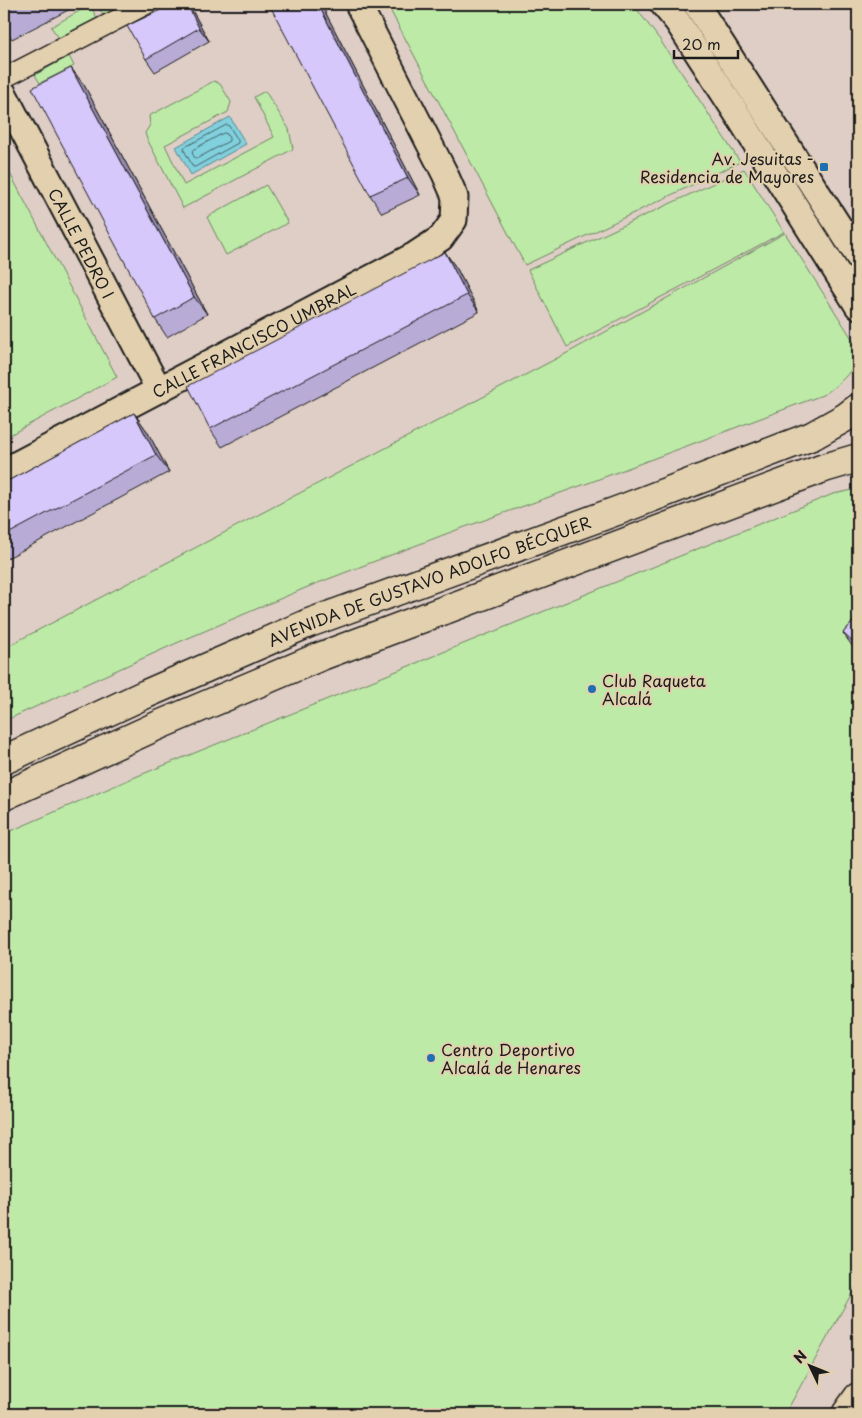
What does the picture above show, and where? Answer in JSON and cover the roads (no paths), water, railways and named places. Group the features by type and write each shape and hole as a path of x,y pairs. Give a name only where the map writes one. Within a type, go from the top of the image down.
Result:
{"main road":[{"name":"AVENIDA DE GUSTAVO ADOLFO BÉCQUER","path":"4,760 146,694 310,623 622,509 812,436 858,408"},
{"name":"AVENIDA DE GUSTAVO ADOLFO BÉCQUER","path":"4,796 159,725 319,657 824,468 858,458"},
{"path":"846,1414 858,1397"}],"street":[{"path":"4,78 147,4"},
{"name":"CALLE FRANCISCO UMBRAL","path":"4,471 415,255 440,238 454,220 455,197 445,174 358,4"},
{"path":"663,4 677,21 734,109 858,306"},
{"path":"696,4 858,256"},
{"name":"CALLE PEDRO I","path":"4,94 159,390"}],"water":[{"path":"230,117 246,144 191,175 176,147"}],"place":[{"name":"Av. Jesuitas - Residencia de Mayores","path":"824,167"},
{"name":"Club Raqueta Alcalá","path":"592,689"},
{"name":"Centro Deportivo Alcalá de Henares","path":"431,1058"}]}
